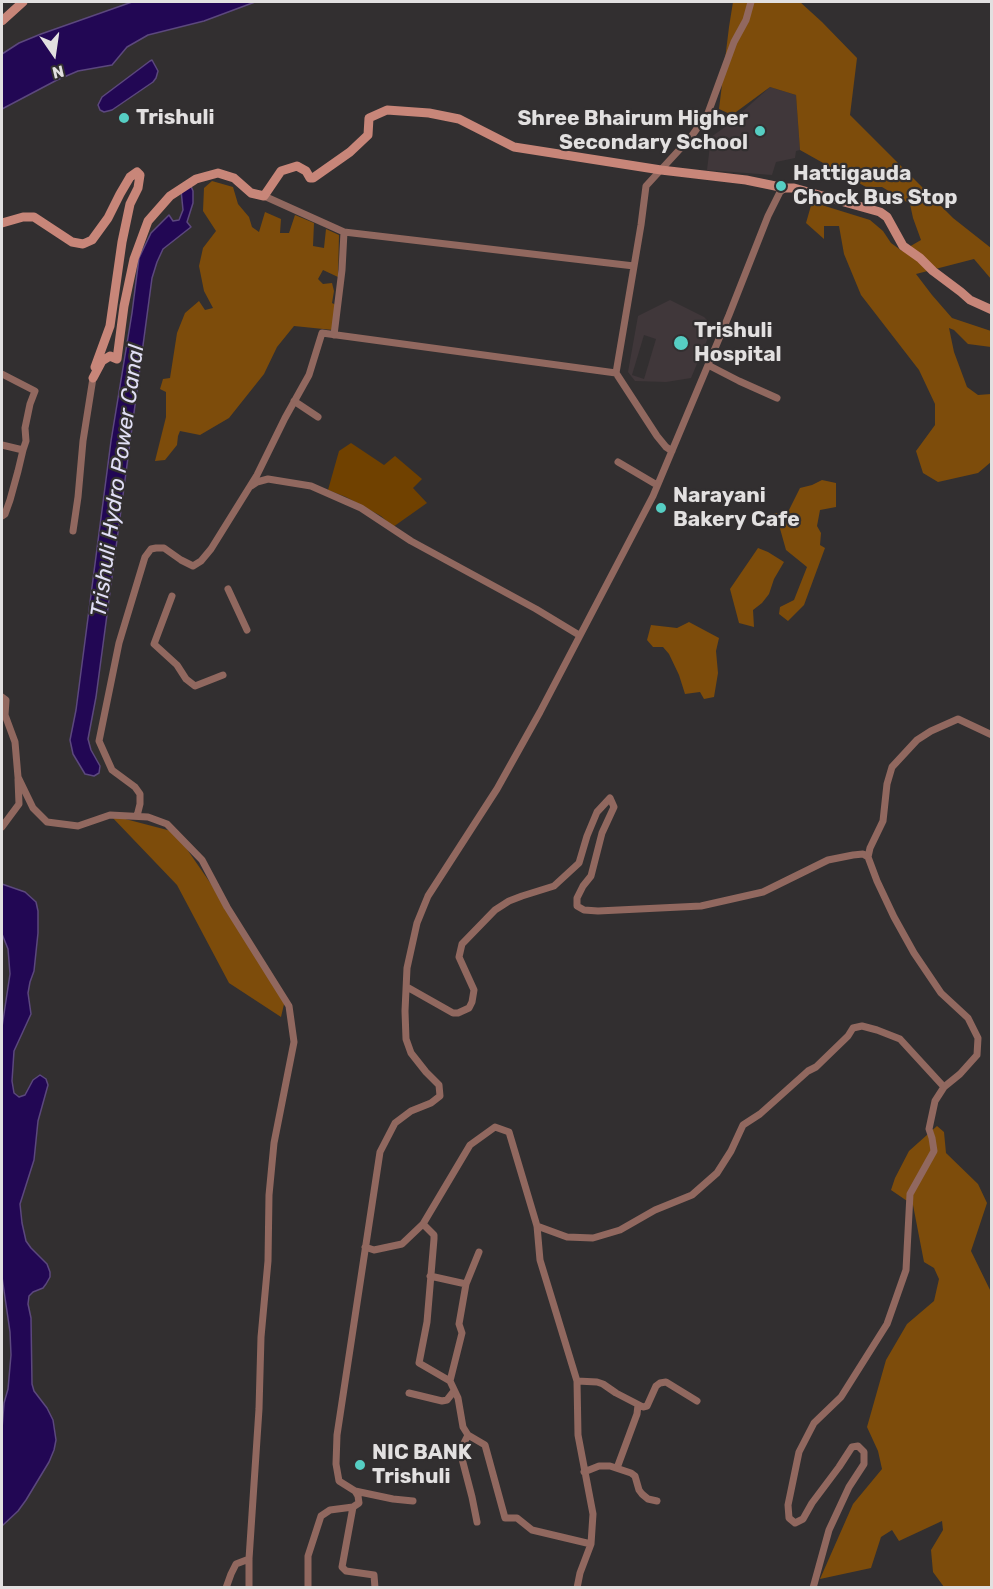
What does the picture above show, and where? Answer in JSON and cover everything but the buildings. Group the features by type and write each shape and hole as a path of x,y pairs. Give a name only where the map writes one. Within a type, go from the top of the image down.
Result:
{"street":[{"path":"2,21 23,2"},
{"path":"672,452 657,436 616,373 646,186 691,137 708,113 734,42 746,20 751,2"},
{"path":"264,196 282,171 297,166 313,178 350,152 368,135 369,118 387,110 429,113 459,119 514,147 794,188 880,212 887,217 903,246 970,300 992,310"},
{"path":"2,223 23,217 34,217 72,242 83,244 92,240 108,218 130,177 137,172 140,175 138,188 130,204 122,242 110,326 96,361 72,531"},
{"path":"93,378 102,361 110,356 117,359 124,306 134,259 148,222 170,196 196,179 218,173 234,178 251,192 344,232 634,266"},
{"path":"414,1501 355,1491 339,1481 336,1464 337,1435 380,1152 395,1123 440,1096 439,1085 411,1053 406,1039 407,968 417,923 428,896 497,789 540,712 653,496 768,216 780,192 785,188"},
{"path":"334,335 344,232"},
{"path":"137,816 140,794 135,787 112,770 99,741 119,643 145,557 151,549 164,548 193,566 201,561 211,549 257,475 309,375 322,333 616,373"},
{"path":"708,365 777,398"},
{"path":"2,374 35,391 24,428 26,441 10,500 2,516"},
{"path":"294,401 318,417"},
{"path":"2,445 23,450"},
{"path":"618,462 657,485"},
{"path":"249,488 268,478 310,486 361,508 411,541 579,634"},
{"path":"228,589 247,630"},
{"path":"172,596 154,644 195,686 223,675"},
{"path":"2,697 6,700 5,715 15,742 19,804 2,827"},
{"path":"813,1587 829,1530 849,1487 864,1464 864,1452 858,1446 852,1447 803,1519 795,1523 789,1518 788,1505 799,1452 814,1423 841,1397 887,1324 906,1270 910,1194 934,1151 929,1128 935,1101 944,1088 977,1055 978,1038 968,1018 941,993 914,953 894,917 868,857 883,820 886,784 892,767 917,740 958,718 992,735"},
{"path":"18,777 33,808 47,822 78,826 110,815 148,817 168,824 202,860 227,907 289,1006 294,1042 274,1143 269,1196 268,1261 261,1337 249,1587"},
{"path":"407,987 453,1013 469,1008 474,990 459,957 462,944 495,910 509,901 554,886 579,863 597,812 610,798 614,807 602,833 591,876 577,898 577,906 584,910 700,906 763,892 828,860 853,855 868,857"},
{"path":"537,1226 567,1237 593,1238 620,1230 655,1210 692,1195 717,1173 731,1151 743,1125 760,1114 808,1071 816,1067 853,1029 862,1026 900,1039 944,1088"},
{"path":"365,1246 374,1250 402,1244 423,1224 470,1145 495,1127 509,1132 537,1226 540,1260 577,1381 578,1435 592,1514 591,1544 577,1587"},
{"path":"423,1224 434,1234 427,1322 419,1363 450,1381"},
{"path":"479,1252 466,1284 459,1324 462,1333 450,1381 458,1398 463,1427 468,1435 485,1445 505,1518 517,1518 532,1530 591,1544"},
{"path":"430,1276 466,1284"},
{"path":"577,1381 603,1384 643,1407 647,1406 656,1386 666,1382 697,1401"},
{"path":"409,1393 442,1401 447,1400 454,1391"},
{"path":"616,1468 637,1414 638,1405"},
{"path":"468,1435 460,1451 477,1522"},
{"path":"585,1472 599,1466 616,1468 635,1476 642,1494 648,1499 657,1501"},
{"path":"308,1587 308,1556 321,1516 330,1510 358,1503 355,1491"},
{"path":"353,1506 342,1567 346,1571 374,1575 375,1587"},
{"path":"226,1587 236,1564 249,1559"}],"shaded area":[{"path":"733,2 800,2 822,22 857,58 850,115 953,218 991,248 991,279 974,259 916,274 952,318 991,331 991,347 968,344 949,328 954,352 967,387 978,395 991,394 991,462 978,473 938,482 923,473 916,451 935,425 935,404 919,370 861,295 844,254 839,226 824,226 824,239 806,223 812,202 870,220 883,231 891,243 902,251 921,240 910,204 882,187 866,187 800,150 796,95 770,87 732,115 719,109"},
{"name":"Shree Bhairum Higher Secondary School","path":"770,87 796,95 800,150 796,151 795,158 776,162 772,175 707,170 711,137"},
{"path":"212,181 233,187 238,204 249,217 252,227 259,232 265,212 281,219 280,233 289,233 295,215 314,223 313,246 324,248 326,229 339,235 338,277 323,270 318,279 323,284 332,283 334,291 332,303 336,305 333,330 294,326 277,347 264,374 229,418 200,435 180,431 177,445 165,460 155,461 166,417 166,392 160,389 163,379 170,378 177,333 185,313 199,301 205,310 213,308 204,291 199,266 203,248 216,231 203,211 204,188"},
{"name":"Trishuli Hospital","path":"670,300 704,317 713,326 691,378 666,382 635,381 628,372 638,316","holes":["644,335 656,339 644,379 632,375"]},
{"path":"351,443 384,465 395,456 422,479 413,488 427,503 393,527 381,516 328,490 339,451"},
{"path":"822,480 836,483 836,507 820,510 817,526 821,533 820,545 825,548 804,605 788,621 779,614 780,607 794,600 807,567 786,550 779,525 767,525 768,514 788,512 800,488"},
{"path":"758,548 784,562 774,579 769,594 753,610 754,627 739,623 730,589"},
{"path":"689,622 719,638 716,651 718,673 714,697 704,699 700,692 685,694 669,654 663,647 653,647 647,640 651,625 677,628"},
{"path":"110,815 175,832 227,907 285,1000 281,1017 229,983 177,885"},
{"path":"937,1126 944,1132 946,1153 978,1184 987,1203 971,1251 991,1292 991,1587 944,1587 933,1572 931,1550 943,1530 942,1521 899,1541 892,1530 881,1537 871,1568 820,1579 853,1504 882,1469 878,1451 867,1427 886,1360 907,1324 934,1301 939,1279 934,1268 924,1262 913,1205 891,1190 909,1151"}],"water":[{"path":"132,2 255,2 204,21 148,35 127,47 112,65 78,71 2,109 2,54 19,43 41,34"},
{"path":"152,60 158,71 153,82 112,110 104,112 100,110 98,105 102,97"},
{"name":"Trishuli Hydro Power Canal","path":"190,184 193,191 193,203 187,222 191,227 163,249 152,278 96,697 88,739 100,766 99,773 94,776 85,774 73,754 70,740 139,258 151,233 169,215 173,221 179,220 183,210 181,190"},
{"path":"2,884 25,892 36,902 38,911 34,971 28,993 31,1014 14,1051 12,1081 14,1093 19,1097 25,1095 33,1080 40,1075 46,1079 48,1085 38,1121 34,1160 20,1204 26,1241 47,1264 50,1272 50,1277 43,1288 29,1296 28,1304 31,1318 32,1384 53,1420 56,1440 49,1462 26,1500 2,1526 2,1429 11,1355 2,1277 2,1027 10,974 8,949 2,934"}],"place":[{"name":"Trishuli","path":"124,118"},
{"name":"Shree Bhairum Higher Secondary School","path":"760,131"},
{"name":"Hattigauda Chock Bus Stop","path":"781,186"},
{"name":"Trishuli Hospital","path":"681,343"},
{"name":"Narayani Bakery Cafe","path":"661,508"},
{"name":"NIC BANK Trishuli","path":"360,1465"}]}
